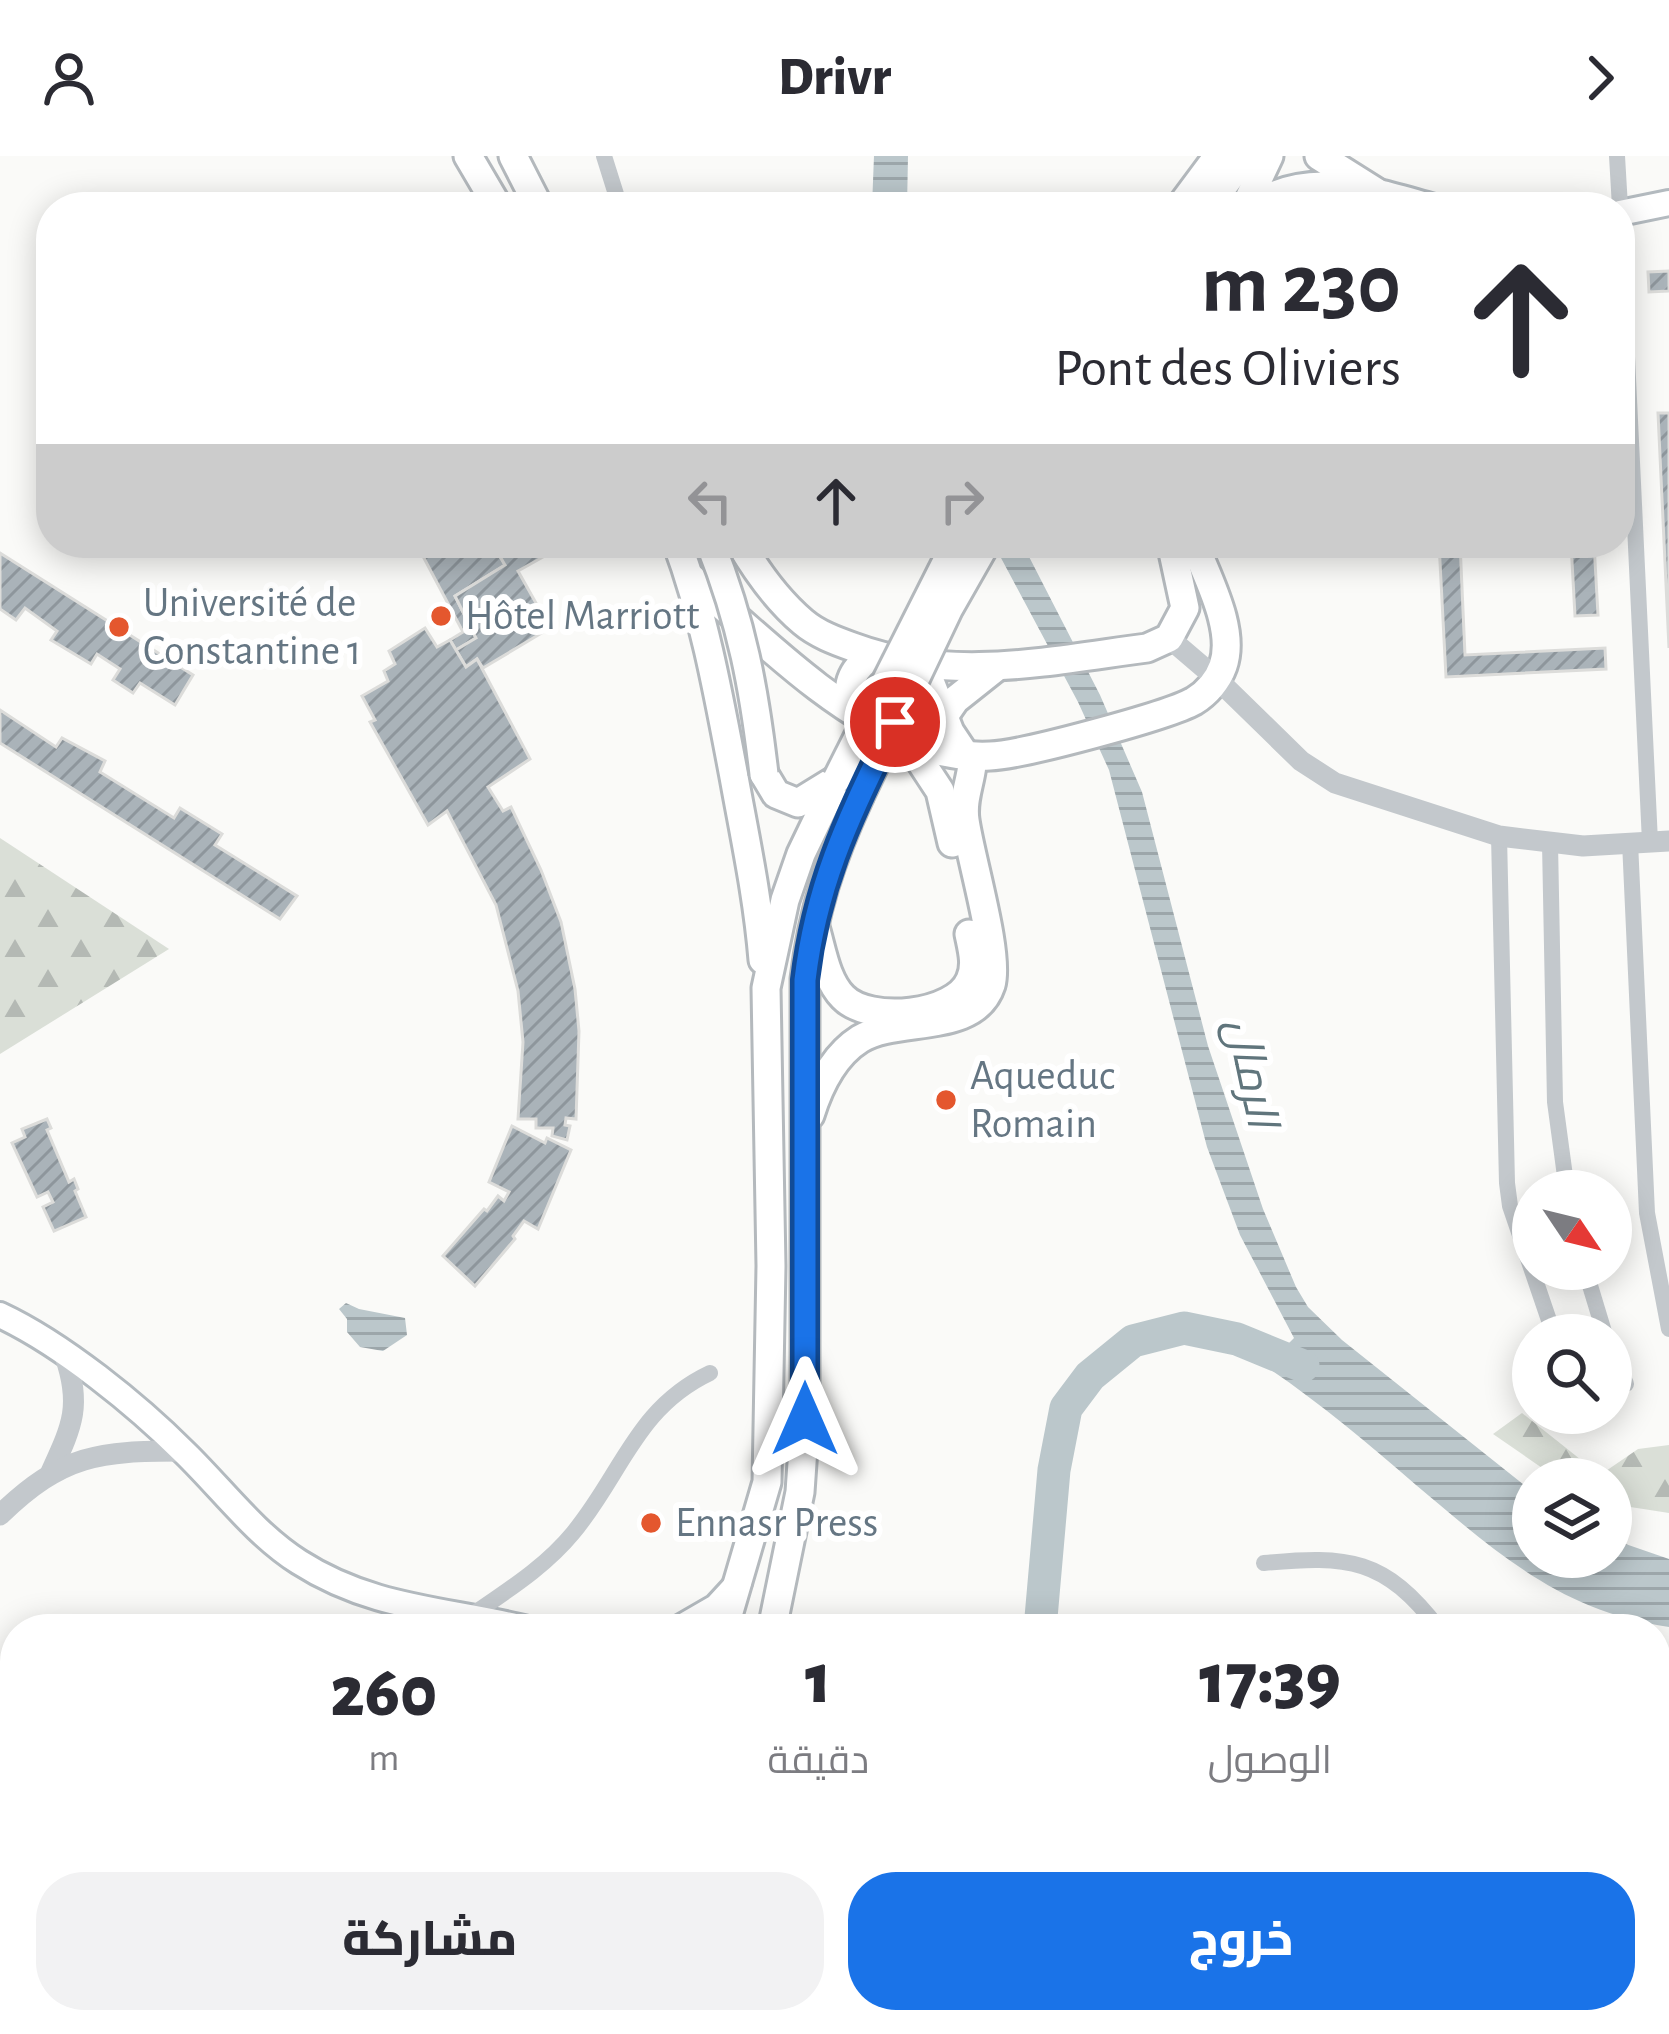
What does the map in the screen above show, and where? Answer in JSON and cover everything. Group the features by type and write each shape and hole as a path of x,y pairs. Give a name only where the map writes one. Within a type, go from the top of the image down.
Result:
{"highway":[{"path":"468,156 489,192"},
{"path":"514,156 531,192"},
{"path":"1191,192 1218,156"},
{"path":"1219,192 1246,156"},
{"path":"1253,192 1269,156"},
{"path":"1319,156 1376,192"},
{"path":"683,558 722,710 759,914 766,988 771,1266 767,1482 729,1614"},
{"path":"716,558 735,606 754,686 764,774 776,794 798,802 837,779"},
{"path":"748,558 806,625 875,655 924,666 994,669 1158,643 1185,608 1175,558"},
{"path":"766,988 785,900 801,854 948,558"},
{"path":"775,1614 800,1492 805,1419 805,980 812,918 859,797 977,558"},
{"path":"690,577 773,651 851,709 921,746 968,755 1024,751 1179,707 1207,692 1224,664 1226,638 1200,558"},
{"path":"851,709 851,676 875,655"},
{"path":"804,1137 820,1088 850,1047 881,1030 958,1016 983,1001 990,989 992,960 963,806 972,770 924,666"},
{"path":"812,918 832,983 857,1008 879,1014 939,1006 952,1001 970,981 973,954 946,813 940,791 921,762 921,746 967,688 994,669"}],"main road":[{"path":"1275,192 1300,184 1339,183 1376,192"},
{"path":"1635,208 1669,203"},
{"path":"0,1315 65,1356 183,1451 295,1559 338,1585 391,1603 465,1614"},
{"path":"703,1614 741,1580"}],"street":[{"path":"604,156 615,192"},
{"path":"1617,156 1619,192"},
{"path":"1635,537 1649,842 1647,1214 1669,1329"},
{"path":"1158,643 1217,679 1301,761 1335,782 1499,836 1550,843 1649,842"},
{"path":"1499,836 1507,1183 1510,1206 1547,1314"},
{"path":"1550,843 1555,1102 1564,1170"},
{"path":"51,1472 73,1423 76,1402 65,1356"},
{"path":"473,1614 553,1554 587,1515 652,1413 689,1383 710,1373"},
{"path":"0,1515 51,1472 86,1458 124,1451 183,1451"},
{"path":"1264,1563 1313,1558 1358,1562 1381,1571 1424,1614"}],"green space":[{"path":"0,838 169,949 0,1054"},
{"path":"1512,1420 1512,1434 1548,1434 1579,1458 1528,1458 1493,1434"},
{"path":"1669,1445 1669,1513 1632,1507 1632,1458 1625,1458 1638,1449"}],"shaded area":[{"path":"874,156 908,156 907,192 873,192"},
{"path":"1001,558 1030,558 1100,695 1142,792 1208,1046 1263,1209 1296,1287 1308,1307 1342,1340 1512,1475 1512,1562 1318,1404 1256,1360 1268,1340 1284,1348 1294,1338 1240,1235 1207,1147 1109,770"},
{"path":"346,1303 405,1318 407,1335 383,1351 360,1347 347,1332 347,1319 339,1309"},
{"path":"1632,1546 1669,1559 1669,1614 1614,1614 1536,1578 1632,1578"}],"building":[{"path":"1669,271 1669,291 1649,292 1648,272"},
{"path":"1658,413 1669,413 1669,648"},
{"path":"0,553 193,675 175,705 140,683 133,693 113,680 120,669 97,654 91,664 51,640 57,631 25,608 16,620 0,609"},
{"path":"424,558 501,558 505,565 455,596 476,638 456,650 450,640 463,632"},
{"path":"501,558 541,558 518,571 550,628 483,668 477,659 466,667 456,650 476,638 455,596 505,565"},
{"path":"1440,558 1461,558 1465,655 1605,648 1606,669 1446,677"},
{"path":"1572,558 1595,558 1598,615 1575,616"},
{"path":"425,628 437,647 450,640 466,667 477,659 530,759 488,787 503,811 511,807 561,922 579,1031 576,1119 566,1118 565,1125 570,1126 567,1140 552,1136 553,1128 536,1128 536,1119 518,1119 523,1042 518,991 496,905 447,811 428,825 370,722 375,720 362,696 388,681 384,671 395,664 389,651"},
{"path":"0,710 56,747 62,738 105,761 100,772 174,818 180,808 222,834 215,845 297,896 280,919 0,743"},
{"path":"47,1119 51,1128 47,1130 69,1182 74,1179 86,1217 54,1231 43,1207 53,1202 48,1192 37,1197 12,1143 25,1137 22,1129"},
{"path":"512,1126 571,1150 538,1229 524,1221 515,1239 475,1286 443,1256 484,1209 498,1196 504,1201 509,1192 489,1182"}],"waterway":[{"path":"1041,1614 1054,1470 1066,1408 1090,1376 1133,1341 1184,1328 1237,1339 1303,1366"}],"place":[{"name":"Hôtel Marriott","path":"441,616"},
{"name":"Université de Constantine 1","path":"119,627"},
{"name":"Aqueduc Romain","path":"946,1100"},
{"name":"Ennasr Press","path":"651,1523"}],"route":[{"path":"805,1419 804,1048 812,918 834,852 895,722"}],"water label":[{"name":"الرمال","path":"1251,1073"}]}
